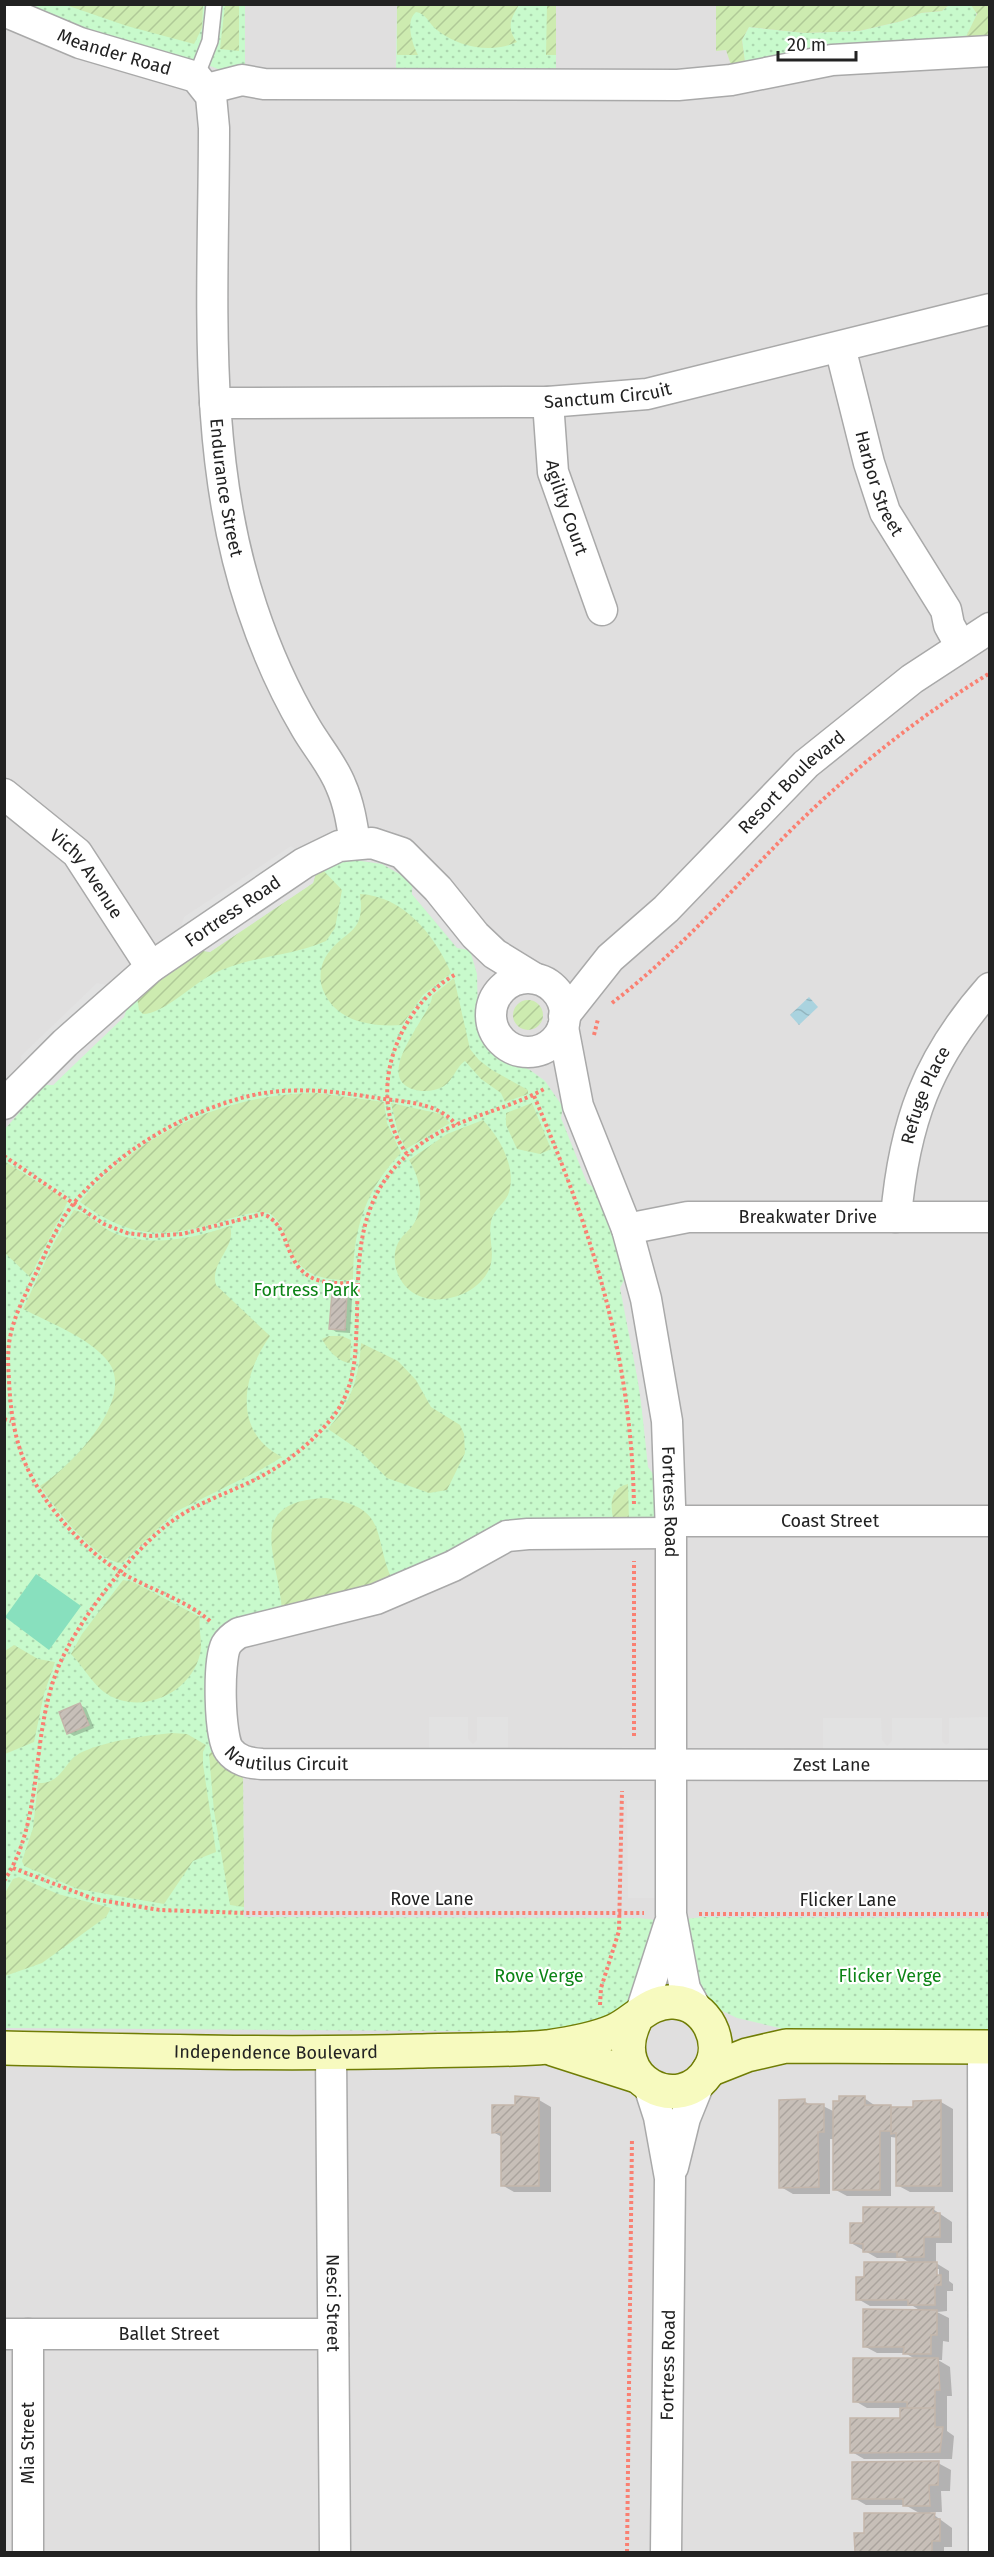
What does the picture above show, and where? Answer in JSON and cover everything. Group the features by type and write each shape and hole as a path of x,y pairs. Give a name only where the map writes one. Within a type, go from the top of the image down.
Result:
{"street":[{"name":"Meander Road","path":"4,11 205,90"},
{"path":"205,90 243,96 264,84 678,85 731,80 832,60 990,51"},
{"name":"Endurance Street","path":"205,90 215,403 224,500 252,609 294,708 341,785 356,843"},
{"name":"Sanctum Circuit","path":"215,403 548,402 586,401 656,393 990,309"},
{"name":"Harbor Street","path":"840,347 869,463 885,512 946,610 949,625 974,637"},
{"name":"Agility Court","path":"548,402 554,472 602,610"},
{"name":"Resort Boulevard","path":"563,1021 610,958 666,909 806,764 874,707 974,637"},
{"name":"Vichy Avenue","path":"4,794 77,853 151,967"},
{"name":"Fortress Road","path":"4,1104 64,1043 151,967 304,863 323,852 356,843 388,847 402,853 438,889 474,935 495,954 539,980"},
{"name":"Fortress Road","path":"474,935 493,1002"},
{"name":"Resort Boulevard","path":"539,980 610,958"},
{"path":"513,980 539,980 559,995 563,1021 557,1037 540,1050 519,1051 501,1041 495,1033 491,1023 493,1002 504,986 513,980"},
{"name":"Refuge Place","path":"896,1217 902,1159 919,1100 945,1048 990,988"},
{"name":"Fortress Road","path":"563,1021 578,1106 627,1229 646,1299 667,1421 671,1527 671,1914 678,1959 686,1989 702,2015"},
{"name":"Fortress Road","path":"519,1051 545,1089 578,1106"},
{"name":"Breakwater Drive","path":"627,1229 688,1217 990,1217"},
{"name":"Coast Street","path":"671,1527 990,1521"},
{"path":"230,1639 251,1629 332,1612 376,1599 453,1566 507,1536 634,1534 671,1527"},
{"name":"Nautilus Circuit","path":"230,1639 226,1644 223,1661 222,1729 228,1749 239,1760 250,1763 672,1765"},
{"name":"Zest Lane","path":"672,1765 990,1765"},
{"name":"Fortress Road","path":"638,2018 671,1914"},
{"path":"786,2046 702,2015 686,2005 668,2002 650,2007 638,2018 628,2034 627,2048 630,2063 643,2081 675,2091 747,2055 786,2046 986,2047 984,2553"},
{"path":"702,2015 716,2045 705,2075"},
{"name":"Independence Boulevard","path":"4,2048 331,2053 546,2047 582,2042 612,2032 638,2018"},
{"name":"Independence Boulevard","path":"546,2047 643,2081"},
{"name":"Nesci Street","path":"331,2053 334,2553"},
{"name":"Fortress Road","path":"670,2178 685,2118 705,2075"},
{"name":"Fortress Road","path":"643,2081 659,2117 670,2178 666,2553"},
{"name":"Ballet Street","path":"16,2334 333,2334"},
{"name":"Mia Street","path":"16,2334 28,2553"}],"lane":[{"path":"205,90 214,4"}],"path":[{"path":"605,1009 678,949 784,837 846,778 932,710 990,673"},
{"path":"407,1154 390,1123 387,1099 391,1064 407,1022 427,996 456,974"},
{"path":"591,1046 599,1013"},
{"path":"4,1881 13,1868 26,1834 41,1731 57,1668 74,1637 121,1572 174,1519 251,1482 282,1463 314,1437 334,1414 354,1373 361,1234 372,1200 389,1174 407,1154 429,1138 545,1089 610,1306 622,1366 629,1425 634,1534 634,1736 628,1765"},
{"path":"230,1639 196,1610 121,1572 82,1540 44,1498 23,1462 11,1421 8,1353 11,1329 45,1255 74,1203 108,1170 150,1138 189,1118 233,1101 262,1093 297,1090 334,1091 387,1099 442,1112 456,1125"},
{"path":"4,1156 116,1230 151,1236 197,1231 263,1214 277,1223 293,1262 308,1276 328,1283 358,1283"},
{"path":"4,1419 11,1421"},
{"name":"Rove Lane","path":"13,1868 66,1890 112,1903 160,1910 244,1913 620,1913 620,1799 628,1765"},
{"name":"Flicker Lane","path":"707,1914 990,1914"},
{"path":"627,2553 632,2204"}],"shaded area":[{"path":"5,5 989,5 989,2552 5,2552"},
{"path":"291,846 298,851 181,928 184,917"},
{"path":"316,873 313,883 210,952 197,950"},
{"path":"413,882 470,950 458,948 412,894"},
{"path":"97,983 108,985 22,1065 21,1056"},
{"path":"128,1005 124,1017 53,1085 43,1085 69,1057"},
{"path":"563,1107 599,1191 587,1183 561,1118"},
{"path":"626,1277 635,1309 645,1372 656,1478 648,1467 640,1392 620,1288"},
{"path":"429,1717 468,1717 468,1739 473,1744 477,1740 477,1717 508,1717 508,1753 429,1753"},
{"path":"989,1717 989,1753 823,1754 823,1718 881,1718 882,1740 887,1746 892,1741 892,1718 942,1718 942,1741 946,1745 949,1743 949,1718"},
{"path":"627,1800 655,1800 656,1898 628,1898"}],"green space":[{"path":"24,5 245,5 245,72 223,70 128,42"},
{"path":"66,5 203,5 202,28 194,44 127,26"},
{"path":"225,5 239,5 239,51 220,49"},
{"path":"397,5 556,5 556,72 396,72"},
{"path":"397,5 519,5 511,23 517,42 496,48 475,47 445,36 434,28 423,15 416,12 410,27 418,55 397,55"},
{"path":"547,5 556,5 556,55 546,55"},
{"path":"716,5 949,5 942,11 921,13 902,21 859,31 805,33 749,27 742,40 745,62 731,65 726,50 716,51"},
{"path":"949,5 971,5 976,10 976,17 965,39 745,62 742,40 749,27 805,33 859,31 902,21 921,13 942,11"},
{"path":"971,5 989,5 989,38 965,39 977,14"},
{"name":"Fortress Park","path":"354,860 382,864 413,882 412,894 457,948 470,950 477,974 478,1019 483,1038 496,1054 530,1070 545,1081 563,1107 599,1191 626,1277 621,1288 631,1333 644,1423 656,1478 656,1516 418,1571 228,1622 220,1629 213,1751 225,1768 243,1774 244,1917 638,1918 656,1920 628,2008 571,2032 5,2028 5,1129 43,1085 53,1085 128,1005 197,950 210,952 313,883 316,873 334,864"},
{"path":"322,869 342,890 335,928 326,941 225,969 211,975 151,1013 143,1014 139,1010 137,997 197,950 210,952 313,883 316,873"},
{"path":"360,894 376,896 390,902 416,920 436,945 451,973 423,995 402,1025 378,1025 346,1016 336,1009 323,990 322,965 338,942 356,926 361,908"},
{"path":"454,978 470,1049 479,1060 528,1090 528,1094 505,1102 501,1093 481,1079 465,1061 442,1087 422,1091 406,1086 399,1075 400,1062 406,1047 430,1004 432,996"},
{"path":"528,1000 534,1001 542,1009 542,1021 534,1029 528,1030 522,1029 514,1021 513,1015 514,1009 522,1001"},
{"path":"317,1093 384,1102 387,1123 401,1153 378,1181 370,1196 355,1244 353,1280 322,1277 305,1269 292,1254 279,1223 269,1213 250,1213 199,1227 163,1233 131,1229 98,1214 80,1202 129,1156 157,1137 186,1122 218,1109 250,1100"},
{"path":"391,1103 441,1114 450,1123 406,1149 398,1133"},
{"path":"532,1103 551,1149 540,1154 517,1149 506,1125 506,1113"},
{"path":"483,1120 506,1154 511,1175 508,1195 491,1222 490,1267 485,1277 467,1292 445,1299 422,1297 412,1292 402,1282 395,1263 398,1243 416,1221 419,1210 418,1180 409,1160 447,1134"},
{"path":"4,1161 68,1201 30,1277 5,1253"},
{"path":"74,1210 114,1233 142,1240 172,1240 230,1226 230,1241 216,1269 216,1285 270,1336 253,1368 248,1385 247,1402 249,1418 255,1433 266,1446 282,1457 175,1512 122,1563 112,1561 88,1544 40,1486 68,1464 83,1448 108,1411 114,1392 114,1374 106,1359 98,1351 67,1331 23,1309 55,1241"},
{"path":"329,1336 342,1336 351,1340 350,1363 337,1358 327,1347 322,1339"},
{"path":"361,1343 398,1361 416,1380 431,1407 460,1425 464,1434 465,1453 447,1490 429,1493 387,1478 359,1450 328,1429 348,1400 356,1379"},
{"path":"628,1484 629,1522 614,1522 612,1499 617,1490"},
{"path":"326,1498 346,1502 360,1508 369,1516 379,1536 392,1580 282,1612 271,1536 274,1521 283,1510 300,1502"},
{"path":"36,1574 81,1606 49,1650 5,1617"},
{"path":"123,1580 133,1582 200,1617 201,1649 195,1668 175,1690 147,1702 118,1699 104,1692 71,1654 82,1634"},
{"path":"14,1645 38,1659 55,1662 44,1694 34,1742 5,1754 5,1651"},
{"path":"172,1733 187,1734 206,1745 203,1752 203,1764 216,1852 193,1861 164,1904 78,1889 24,1866 22,1861 33,1828 38,1783 53,1780 82,1752 126,1739"},
{"path":"213,1751 225,1768 243,1774 244,1907 230,1905 214,1811 209,1754"},
{"path":"19,1877 58,1894 111,1908 106,1917 42,1963 5,1976 5,1893 13,1879"},
{"name":"Flicker Verge","path":"704,1917 989,1918 989,2033 788,2030 737,2018 718,2009 700,1992 685,1919"}],"water":[{"path":"809,997 818,1007 799,1025 790,1015"}],"building":[{"path":"332,1293 347,1294 345,1330 329,1329"},
{"path":"80,1703 89,1725 67,1734 59,1712"},
{"path":"515,2096 539,2098 539,2186 501,2186 501,2132 492,2133 492,2105 515,2105"},
{"path":"839,2096 865,2096 865,2105 891,2105 891,2131 880,2131 880,2190 833,2190 833,2101 839,2101"},
{"path":"805,2099 805,2104 824,2104 824,2132 818,2132 819,2187 779,2188 779,2100"},
{"path":"941,2100 941,2186 896,2186 896,2133 891,2134 891,2107 913,2107 913,2101"},
{"path":"863,2207 934,2207 933,2213 940,2213 940,2237 924,2237 924,2257 897,2257 897,2252 863,2252 863,2244 850,2243 850,2223 863,2223"},
{"path":"864,2262 937,2262 937,2275 941,2275 941,2285 935,2285 935,2305 908,2305 908,2300 856,2300 856,2277 864,2277"},
{"path":"863,2309 937,2310 937,2335 931,2335 931,2354 903,2354 904,2347 863,2347"},
{"path":"853,2358 938,2358 940,2390 935,2390 935,2408 907,2408 907,2402 853,2402"},
{"path":"900,2408 935,2408 935,2427 943,2427 940,2452 850,2453 850,2418 900,2418"},
{"path":"939,2461 938,2485 929,2485 930,2506 903,2506 903,2499 852,2499 852,2462"},
{"path":"864,2513 935,2513 934,2519 940,2519 940,2541 932,2541 932,2552 855,2552 854,2533 864,2533"}],"park label":[{"name":"Rove Verge","path":"539,1976"}]}
